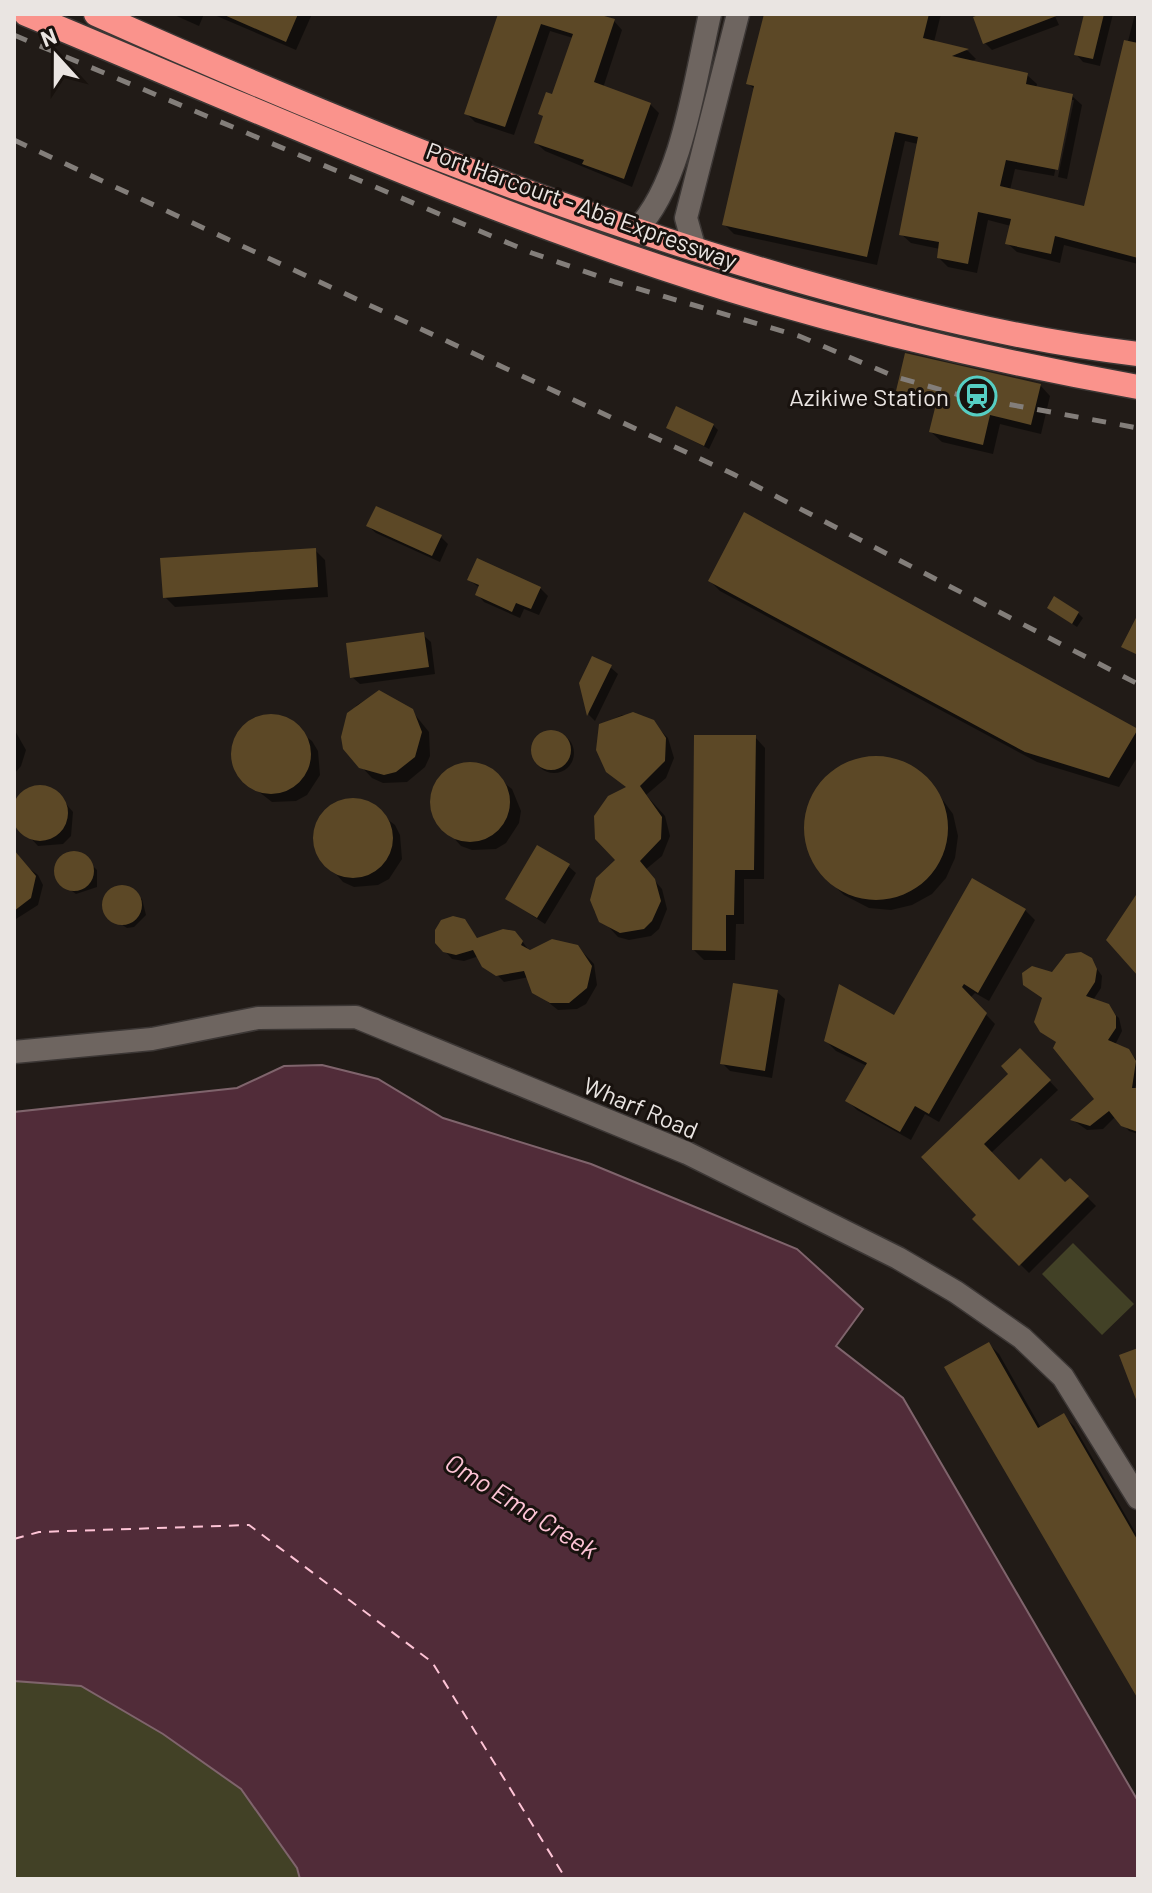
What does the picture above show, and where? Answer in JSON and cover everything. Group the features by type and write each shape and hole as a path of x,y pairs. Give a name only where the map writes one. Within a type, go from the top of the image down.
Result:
{"highway":[{"name":"Port Harcourt - Aba Expressway","path":"26,14 491,206 728,289 1014,362 1138,387"},
{"name":"Port Harcourt - Aba Expressway","path":"96,14 264,88 540,198 695,250 953,323 1132,354"}],"street":[{"path":"636,230 655,210 670,179 710,14"},
{"path":"695,250 686,218 738,14"},
{"name":"Wharf Road","path":"14,1052 152,1039 258,1018 356,1017 369,1022 687,1153 898,1258 956,1292 1022,1338 1063,1377 1138,1498"}],"shaded area":[{"path":"1073,1243 1134,1304 1102,1335 1042,1274"},
{"path":"14,1681 81,1686 163,1734 241,1789 297,1868 300,1879 14,1879"}],"water":[{"name":"Omo Ema Creek","path":"322,1065 378,1079 443,1118 591,1164 797,1249 863,1309 836,1346 903,1398 1138,1801 1138,1879 300,1879 297,1868 241,1789 163,1734 81,1686 14,1681 14,1112 237,1088 284,1066"}],"building":[{"path":"222,14 298,14 286,42"},
{"path":"498,14 597,14 615,19 594,82 651,103 624,179 582,164 584,160 534,143 543,116 538,114 546,92 552,94 573,34 541,24 505,127 464,114"},
{"path":"764,14 929,14 923,38 969,49 952,56 1028,73 1026,84 1073,94 1058,170 1006,160 1000,186 1084,206 1124,40 1138,43 1138,258 1055,236 1051,254 1005,244 1011,219 978,212 968,264 937,258 939,242 899,235 918,137 895,132 867,257 722,225 754,86 746,84"},
{"path":"981,14 1059,15 983,44 973,17"},
{"path":"1084,14 1104,14 1093,59 1074,55"},
{"name":"Azikiwe Station","path":"905,353 1041,384 1031,425 990,415 983,445 929,432 937,400 896,391"},
{"path":"676,406 714,424 704,446 666,428"},
{"path":"376,506 442,535 432,556 366,526"},
{"path":"744,512 1138,729 1109,778 1025,752 708,581"},
{"path":"316,548 318,587 163,598 160,558"},
{"path":"477,558 541,587 531,609 516,603 512,612 475,595 479,585 467,580"},
{"path":"1054,596 1079,612 1072,624 1047,608"},
{"path":"1138,614 1138,655 1121,647"},
{"path":"424,632 429,667 350,678 346,643"},
{"path":"592,656 612,665 587,716 579,683"},
{"path":"379,690 413,709 422,732 415,757 396,772 384,775 359,768 343,749 341,737 347,713"},
{"path":"633,712 654,720 666,738 665,761 640,786 662,817 661,839 640,861 655,879 661,901 652,921 644,929 620,933 599,922 590,900 596,878 615,860 595,839 594,816 608,796 626,787 606,772 596,750 599,724"},
{"path":"271,714 286,717 299,726 308,739 311,754 308,769 299,782 286,791 271,794 256,791 243,782 234,769 231,754 234,739 243,726 256,717"},
{"path":"551,730 565,736 571,750 565,764 551,770 537,764 531,750 537,736"},
{"path":"694,735 756,735 754,870 735,870 734,915 726,915 726,951 692,950"},
{"path":"876,756 904,762 927,777 942,800 948,828 942,856 927,879 904,894 876,900 848,894 825,879 810,856 804,828 810,800 825,777 848,762"},
{"path":"470,762 485,765 498,774 507,787 510,802 507,817 498,830 485,839 470,842 455,839 442,830 433,817 430,802 433,787 442,774 455,765"},
{"path":"40,785 60,793 68,813 60,833 40,841 20,833 12,813 20,793"},
{"path":"353,798 368,801 381,810 390,823 393,838 390,853 381,866 368,875 353,878 338,875 325,866 316,853 313,838 316,823 325,810 338,801"},
{"path":"537,845 570,864 537,918 505,899"},
{"path":"14,850 36,876 31,898 14,911"},
{"path":"74,851 88,857 94,871 88,885 74,891 60,885 54,871 60,857"},
{"path":"972,878 1026,909 978,993 964,984 962,987 987,1013 929,1114 915,1106 900,1132 845,1101 867,1063 824,1041 839,984 894,1015"},
{"path":"122,885 136,891 142,905 136,919 122,925 108,919 102,905 108,891"},
{"path":"1138,892 1138,976 1106,940"},
{"path":"453,916 465,919 477,938 503,929 515,931 523,941 521,945 530,950 552,939 578,945 592,966 587,988 569,1003 550,1003 532,993 524,971 496,976 482,967 473,950 456,955 443,952 435,943 435,930 441,920"},
{"path":"1081,952 1092,958 1097,969 1095,982 1086,996 1109,1004 1116,1016 1116,1028 1108,1040 1129,1049 1136,1061 1132,1088 1138,1088 1138,1132 1121,1126 1109,1111 1090,1126 1070,1120 1094,1099 1053,1048 1056,1042 1040,1032 1034,1022 1042,998 1023,985 1022,973 1032,966 1052,972 1066,954"},
{"path":"733,983 778,990 765,1071 720,1064"},
{"path":"1020,1048 1051,1080 984,1144 1019,1180 1041,1158 1065,1182 1070,1178 1089,1196 1019,1266 972,1219 976,1215 921,1157 1008,1074 1001,1066"},
{"path":"989,1342 1038,1428 1064,1413 1138,1541 1138,1699 944,1367"},
{"path":"1138,1348 1138,1402 1137,1402 1119,1355"}],"ferry route":[{"path":"14,1539 39,1532 249,1525 432,1662 566,1879"}],"railway":[{"path":"14,35 532,253 615,282 799,336 896,377 963,396 1138,428"},
{"path":"14,140 733,474 1138,684"}],"place":[{"name":"Azikiwe Station","path":"977,396"}]}
